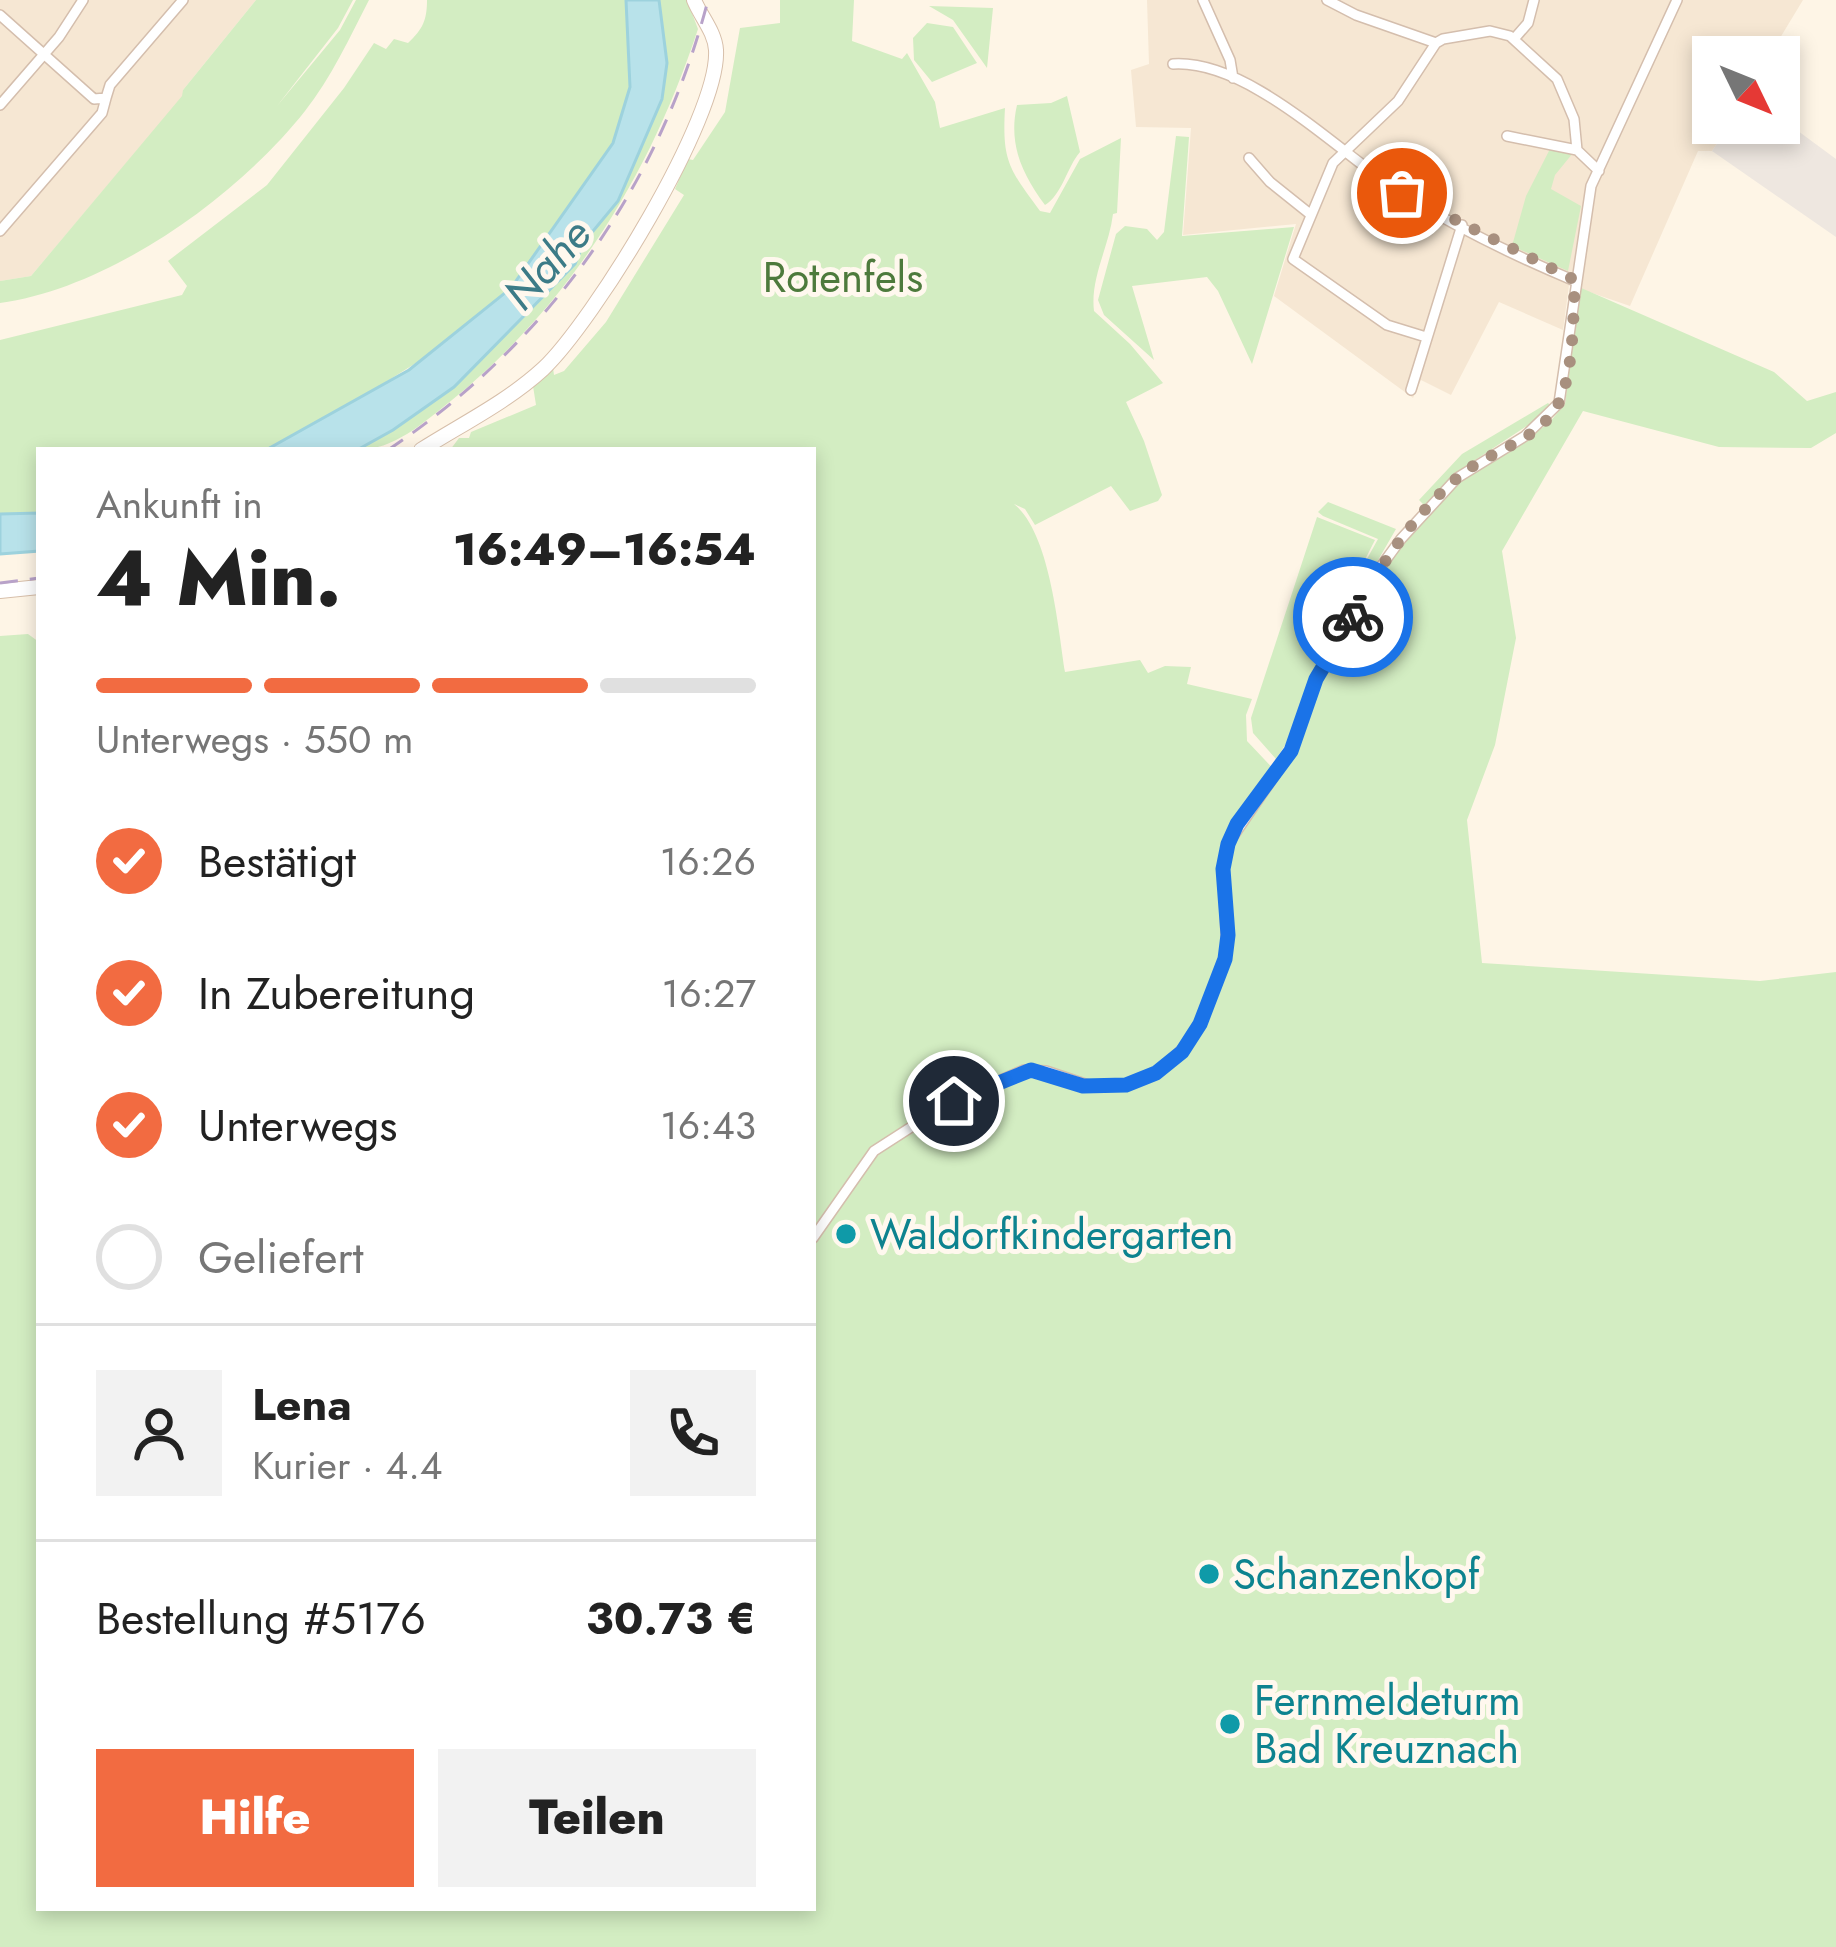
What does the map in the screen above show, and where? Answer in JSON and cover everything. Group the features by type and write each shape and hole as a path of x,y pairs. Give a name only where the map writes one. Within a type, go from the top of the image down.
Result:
{"main road":[{"path":"426,447 524,384 556,356 663,194 715,69 713,36 694,0"},
{"path":"0,591 36,587"}],"street":[{"path":"0,105 44,55 82,0"},
{"path":"0,231 101,113 110,85 183,0"},
{"path":"1203,0 1230,60 1233,78"},
{"path":"1327,0 1436,43"},
{"path":"1356,15 1357,0"},
{"path":"1514,39 1528,23 1534,0"},
{"path":"816,1234 868,1157 947,1104 1018,1072 1039,1070 1083,1086 1116,1087 1156,1073 1182,1052 1200,1024 1225,959 1223,869 1232,834 1291,751 1320,671 1391,551 1457,478 1525,436 1559,403 1590,191 1677,0"},
{"path":"0,15 94,99 106,98"},
{"path":"1426,337 1387,325 1293,259 1329,169 1398,101 1436,43 1478,31 1502,32 1514,39 1557,79 1574,118 1577,150"},
{"path":"1173,64 1233,78 1267,94 1408,197 1575,280"},
{"path":"1507,136 1577,150 1599,171"},
{"path":"1249,158 1310,214"},
{"path":"0,208 11,218"},
{"path":"1411,390 1462,225"}],"shaded area":[{"path":"0,0 256,0 183,90 183,96 31,276 0,281"},
{"path":"1147,0 1803,0 1781,36 1692,36 1692,144 1717,144 1712,151 1698,151 1630,306 1569,285 1563,330 1499,302 1451,395 1421,380 1413,398 1274,296 1296,224 1183,235 1191,128 1136,127 1131,70 1149,64"},
{"path":"1800,132 1836,159 1836,237 1712,151 1717,144 1800,144"}],"green space":[{"path":"256,0 353,0 338,28 277,106 340,30 356,0 369,0 305,111 208,206 168,234 84,279 0,303 0,281 31,276"},
{"path":"427,0 626,0 630,87 613,144 511,288 443,346 330,417 272,447 36,447 36,513 0,514 0,340 182,295 187,286 168,261 267,185 374,43 386,49 394,39 408,43 426,13"},
{"path":"659,0 687,0 698,29 679,83 602,233 534,322 495,362 407,434 377,447 362,447 454,387 575,264 584,242 618,201 662,99 667,63"},
{"name":"Rotenfels","path":"780,0 854,0 852,41 902,59 907,53 935,102 940,128 1005,108 1010,164 1040,211 1050,213 1080,159 1121,138 1117,213 1097,275 1094,311 1163,383 1126,402 1162,495 1130,511 1111,486 1035,525 1025,509 1014,504 1036,536 1044,558 1065,672 1140,660 1148,673 1165,666 1191,667 1187,684 1252,699 1246,715 1247,741 1281,777 1301,741 1328,667 1377,579 1465,476 1548,424 1565,404 1579,287 1774,372 1807,401 1836,392 1836,433 1811,448 1719,447 1583,411 1502,551 1516,638 1495,745 1467,820 1482,963 1760,981 1836,972 1836,1947 0,1947 0,636 28,634 36,640 36,1911 816,1911 816,447 452,447 459,438 469,438 471,432 536,405 533,386 553,368 554,375 564,371 606,322 684,195 675,189 688,159 693,160 725,112 740,28 780,23"},
{"path":"929,6 993,8 987,68 953,20"},
{"path":"927,23 953,27 977,63 932,82 914,60 913,38"},
{"path":"1067,96 1080,152 1056,195 1045,205 1019,158 1014,133 1017,105 1051,103"},
{"path":"1176,136 1189,137 1182,236 1294,227 1252,364 1207,277 1132,286 1154,360 1104,315 1098,300 1116,234 1125,226 1147,229 1157,240 1164,232"},
{"path":"1551,147 1573,153 1555,175 1551,189 1581,206 1568,271 1512,246 1526,196"},
{"path":"1548,403 1551,406 1542,416 1463,468 1428,502 1424,505 1419,500 1462,454"},
{"path":"1328,502 1396,529 1318,664 1293,733 1276,759 1253,733 1251,718 1317,517 1375,540 1347,595 1378,539 1323,516 1318,512"}],"water":[{"name":"Nahe","path":"626,0 659,0 667,63 662,99 618,201 584,242 575,264 454,387 393,430 362,447 271,447 409,370 511,288 613,143 630,87"},
{"path":"36,513 36,551 0,554 0,514"}],"railway":[{"path":"392,447 499,361 590,255 660,134 708,0"},
{"path":"0,583 36,578"}],"way so far":[{"path":"1353,617 1391,551 1457,478 1511,446 1555,410 1564,389 1571,332 1575,280 1402,193"}],"place":[{"name":"Waldorfkindergarten","path":"846,1234"},
{"name":"Schanzenkopf","path":"1209,1574"},
{"name":"Fernmeldeturm Bad Kreuznach","path":"1230,1724"}],"route":[{"path":"954,1101 1031,1070 1083,1086 1126,1085 1156,1073 1182,1052 1200,1024 1225,959 1223,869 1228,844 1237,824 1291,751 1316,679 1353,617"}]}
